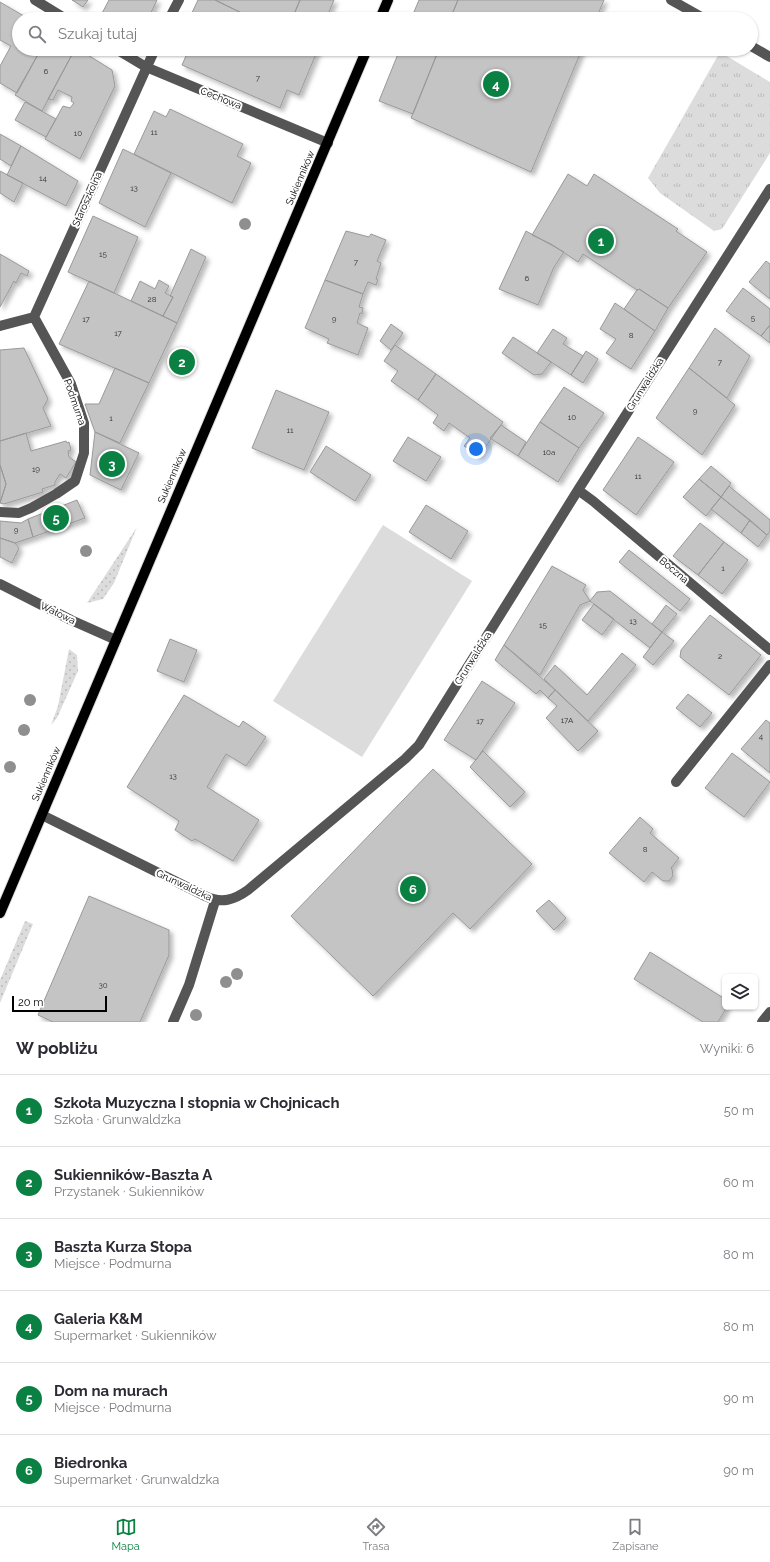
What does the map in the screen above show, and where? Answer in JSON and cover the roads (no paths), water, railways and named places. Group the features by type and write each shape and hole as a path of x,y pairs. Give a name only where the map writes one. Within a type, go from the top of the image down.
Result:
{"main road":[{"path":"383,12 388,0"},
{"name":"Sukienników","path":"0,912 42,816 222,388 365,56"}],"street":[{"path":"35,0 55,12"},
{"path":"172,12 178,0"},
{"path":"671,0 692,12"},
{"path":"758,50 770,57"},
{"name":"Cechowa","path":"128,56 146,67 328,143"},
{"name":"Staroszkolna","path":"34,317 152,56"},
{"name":"Grunwaldzka","path":"42,816 214,901 227,900 238,897 248,890 405,759 419,745 578,490 770,189"},
{"path":"0,326 34,317"},
{"name":"Podmurna","path":"0,512 19,513 56,494 75,481 84,453 84,423 70,384 34,317"},
{"name":"Boczna","path":"578,490 770,650"},
{"name":"Wałowa","path":"0,584 71,620 116,640"},
{"path":"676,782 770,665"},
{"path":"174,1022 189,985 214,901"},
{"path":"762,1022 770,1012"}],"place":[{"name":"Galeria K&M","path":"496,84"},
{"name":"Szkoła Muzyczna I stopnia w Chojnicach","path":"601,241"},
{"name":"Sukienników-Baszta A","path":"182,362"},
{"name":"Baszta Kurza Stopa","path":"112,464"},
{"name":"Dom na murach","path":"56,518"},
{"name":"Biedronka","path":"413,889"}]}
